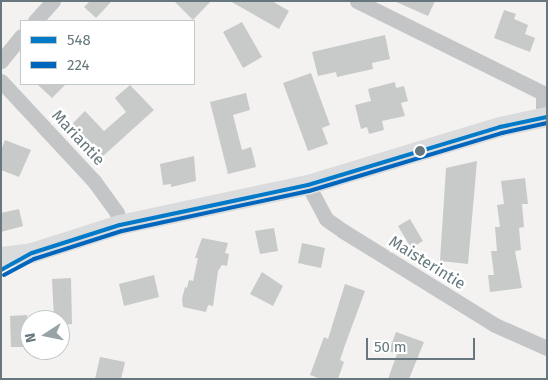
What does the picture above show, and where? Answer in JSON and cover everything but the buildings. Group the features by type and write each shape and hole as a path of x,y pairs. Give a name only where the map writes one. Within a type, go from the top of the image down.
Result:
{"main road":[{"path":"1,257 32,253 120,225 308,185 500,127 545,117"},
{"path":"1,270 32,253"}],"street":[{"path":"36,20 54,1"},
{"path":"357,1 381,6 545,92 545,117"},
{"path":"1,61 20,37"},
{"name":"Mariantie","path":"1,81 94,181 117,213 120,225"},
{"name":"Maisterintie","path":"308,185 326,219 343,231 495,325 547,348"}],"transit line":[{"name":"548","path":"1,270 32,253 120,225 308,185 500,127 547,117"},
{"name":"224","path":"4,275 34,259 122,231 309,191 502,133 547,123"}]}
